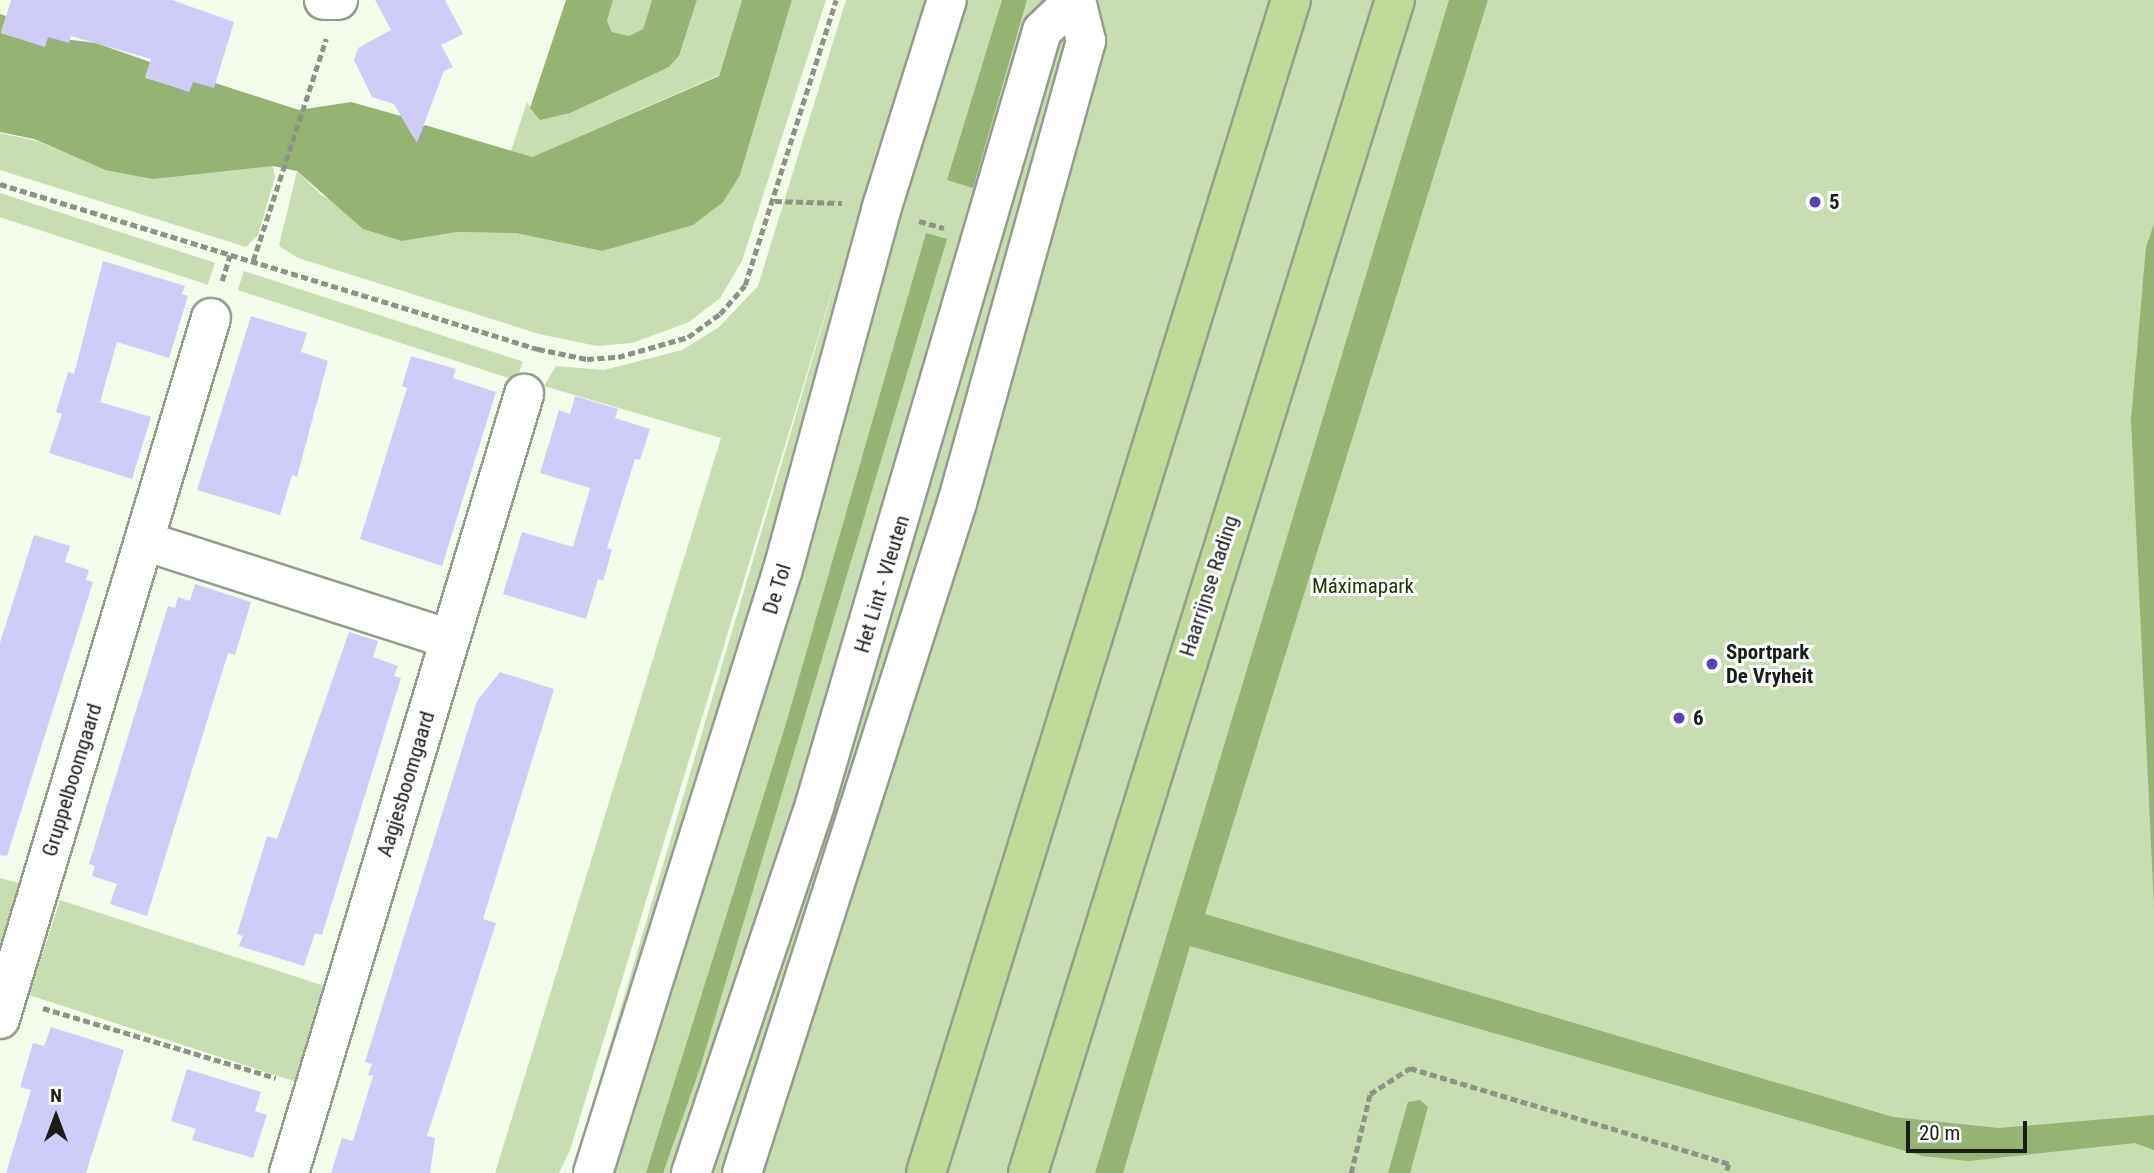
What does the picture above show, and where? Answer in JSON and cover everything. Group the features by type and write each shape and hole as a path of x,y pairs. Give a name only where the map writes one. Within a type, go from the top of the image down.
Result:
{"main road":[{"path":"926,1173 1291,0"},
{"name":"Haarrijnse Rading","path":"1028,1173 1395,0"}],"street":[{"name":"De Tol","path":"593,1173 783,569 881,210 947,0"},
{"name":"Het Lint - Vleuten","path":"691,1173 815,804 912,488 1042,31 1075,0 1086,41 957,503 858,819 742,1173"},
{"path":"982,239 1028,241"},
{"name":"Gruppelboomgaard","path":"3,1008 211,318"},
{"name":"Aagjesboomgaard","path":"289,1173 524,394"},
{"path":"912,488 957,503"},
{"path":"144,541 450,639"},
{"path":"815,804 858,819"}],"path":[{"path":"0,184 538,349 587,359 618,357 688,337 720,314 745,285 775,201 836,0"},
{"path":"253,261 283,182 333,1"},
{"path":"775,201 856,203 982,239"},
{"path":"3,1008 314,1090"},
{"path":"1351,1173 1370,1094 1410,1068 1729,1164 1726,1173"}],"green space":[{"path":"613,0 652,0 643,29 629,36 612,32 607,21"},
{"path":"697,0 742,0 719,75 532,157 511,151 527,102 540,120 669,67 679,56"},
{"path":"792,0 826,0 742,261 720,298 689,322 632,343 597,346 539,334 298,258 279,246 297,171 320,194 402,241 457,232 515,233 602,251 644,238 740,175"},
{"name":"Máximapark","path":"846,0 2154,0 2154,1173 572,1173 844,252 570,1150 559,1173 495,1173 721,438 544,386 556,366 604,370 682,350 719,327 758,286"},
{"path":"0,133 37,141 105,170 273,166 275,177 258,235 246,247 0,170"},
{"path":"0,193 215,263 208,285 0,217"},
{"path":"244,271 523,362 516,381 238,290"},
{"path":"0,878 22,884 0,954"},
{"path":"60,900 325,986 294,1081 29,995"}],"shaded area":[{"path":"566,0 613,0 607,21 612,32 629,36 643,29 652,0 697,0 679,56 669,67 570,113 540,120 530,108"},
{"path":"742,0 792,0 740,175 723,202 693,225 602,251 515,233 457,232 402,241 363,229 297,171 273,166 153,179 105,170 34,139 0,132 0,14 6,16 1,33 44,46 48,37 96,43 150,62 146,78 189,91 193,82 215,83 299,110 351,102 401,116 413,136 425,125 532,157 719,76"},
{"path":"1002,0 1027,0 973,188 947,180"},
{"path":"1449,0 1488,0 1205,914 1893,1117 1999,1128 2154,1115 2154,1150 2135,1143 1968,1161 1923,1156 1190,946 1123,1173 1095,1173"},
{"path":"2154,224 2154,907 2131,420 2146,247"},
{"path":"926,233 947,239 700,1068 663,1173 646,1173 785,727"},
{"path":"1420,1100 1428,1107 1410,1173 1388,1173 1408,1102"}],"building":[{"path":"11,0 172,0 234,22 214,88 193,82 189,92 145,77 151,59 71,36 69,43 48,37 45,47 1,33"},
{"path":"375,0 445,0 463,34 441,45 453,67 444,71 417,143 394,104 372,97 354,60 358,48 391,30"},
{"path":"103,261 185,286 182,294 188,296 169,358 117,342 100,402 151,417 132,479 49,453 62,414 56,412 68,372 74,374"},
{"path":"251,316 307,333 301,352 328,361 297,477 292,475 280,515 197,490"},
{"path":"411,356 456,369 453,378 496,392 442,566 360,539 407,388 402,386"},
{"path":"575,396 618,409 615,418 650,429 640,460 635,459 607,548 612,550 603,581 598,579 586,619 503,594 522,532 573,547 590,488 540,473 559,410 570,414"},
{"path":"34,535 70,546 65,562 89,570 86,580 93,582 7,856 0,855 0,643"},
{"path":"195,584 251,602 235,655 228,653 147,916 110,904 117,884 92,876 95,866 89,864 168,606 175,608 178,597 190,601"},
{"path":"349,632 378,641 373,657 398,666 394,676 401,678 322,935 315,933 304,966 239,946 243,936 237,934 267,836 277,839"},
{"path":"500,672 554,689 483,919 496,923 427,1136 435,1138 430,1173 331,1173 342,1138 353,1141 373,1076 368,1075 372,1064 365,1062 477,701"},
{"path":"51,1027 124,1050 108,1102 86,1173 6,1173 31,1090 20,1087 33,1043 44,1046"},
{"path":"187,1069 261,1092 255,1111 267,1115 253,1158 192,1140 196,1129 171,1121"}],"place":[{"name":"5","path":"1815,202"},
{"name":"Sportpark De Vryheit","path":"1712,664"},
{"name":"6","path":"1679,718"}]}
